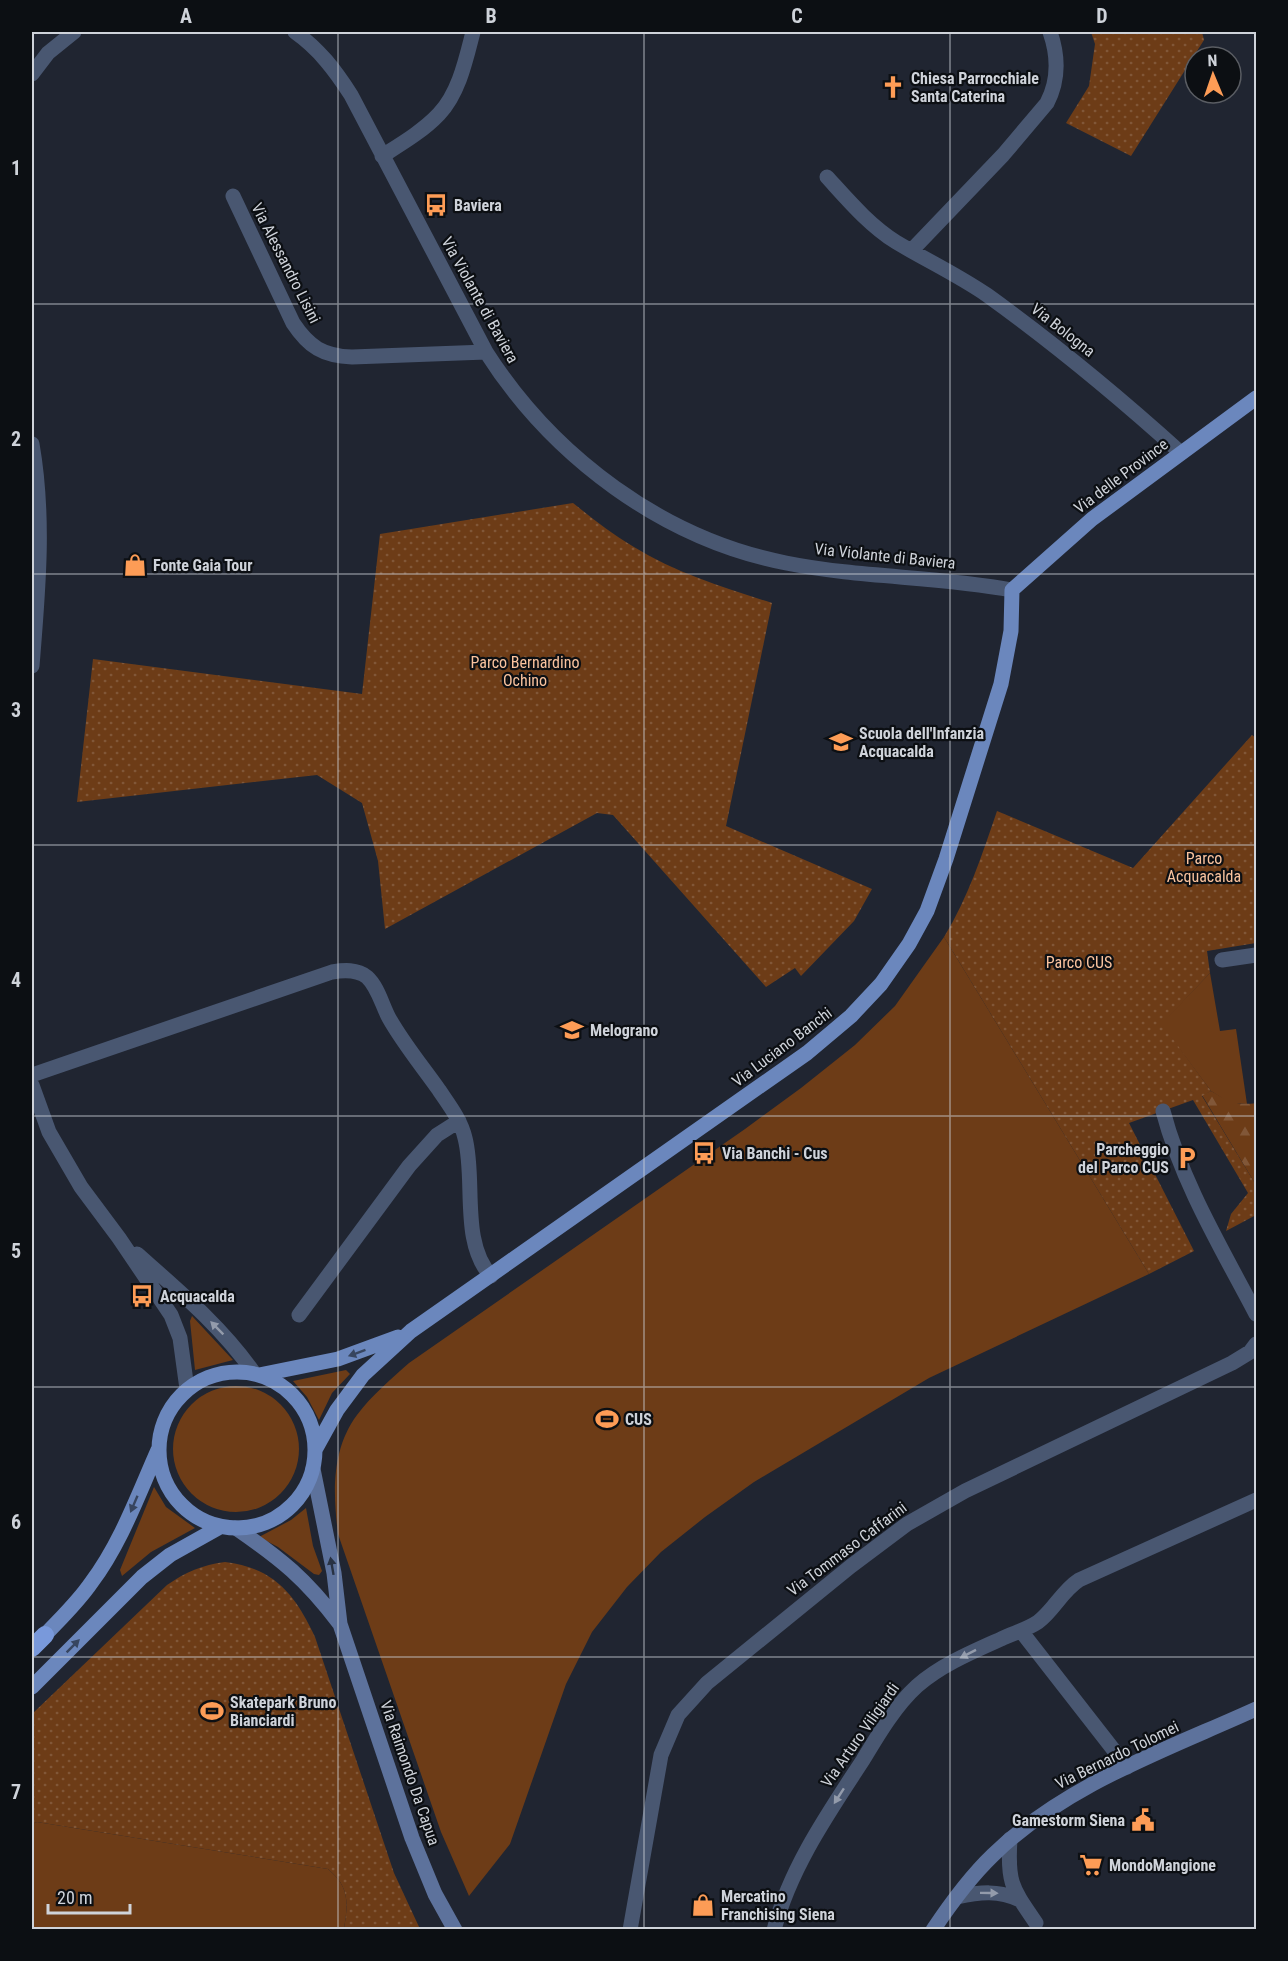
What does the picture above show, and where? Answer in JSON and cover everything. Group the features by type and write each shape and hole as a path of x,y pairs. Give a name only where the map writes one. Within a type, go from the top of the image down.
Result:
{"highway":[{"path":"32,1648 45,1635"}],"main road":[{"name":"Via delle Province","path":"1012,590 1092,519 1257,398"},
{"name":"Via Luciano Banchi","path":"316,1448 337,1410 363,1375 411,1331 807,1053 851,1016 894,966 909,944 932,898 980,755 1008,656 1012,590"},
{"name":"Via Luciano Banchi","path":"257,1374 338,1359 411,1331"},
{"name":"Via Luciano Banchi","path":"230,1372 257,1374 272,1379 289,1391 303,1407 312,1426 316,1448 313,1469 303,1493 285,1512 262,1525 220,1527 195,1516 175,1499 162,1476 158,1450 161,1427 171,1407 187,1389 207,1377 230,1372"},
{"path":"45,1635 80,1597 100,1570 118,1540 158,1450"},
{"path":"32,1687 149,1571 170,1555 220,1527"}],"street":[{"path":"34,65 74,32"},
{"name":"Via Violante di Baviera","path":"295,32 307,40 335,70 351,95 486,352 514,393 563,445 610,484 633,500 680,525 741,551 785,563 962,581 1012,590"},
{"path":"382,156 425,126 449,101 458,81 473,32"},
{"path":"912,250 1003,155 1047,103 1056,69 1056,54 1050,32"},
{"name":"Via Bologna","path":"827,177 863,216 895,241 984,293 1024,322 1117,396 1181,453"},
{"name":"Via Alessandro Lisini","path":"233,196 293,324 301,335 318,350 337,357 486,352"},
{"path":"32,444 38,485 40,548 32,666"},
{"path":"1222,960 1257,955"},
{"path":"32,1075 332,972 345,970 358,972 372,983 389,1017 463,1130 468,1151 477,1252 491,1276"},
{"path":"32,1085 41,1114 59,1150 92,1203 165,1305 176,1327 187,1389"},
{"path":"1163,1111 1180,1162 1214,1235 1257,1314"},
{"path":"299,1315 409,1166 437,1135 459,1121"},
{"path":"119,1238 201,1311 257,1374"},
{"name":"Via Tommaso Caffarini","path":"630,1929 658,1769 666,1741 678,1715 707,1683 879,1545 927,1520 965,1491 1232,1363 1250,1352 1257,1344"},
{"name":"Via Raimondo Da Capua","path":"313,1469 334,1573 340,1624 412,1838 435,1894 455,1929"},
{"name":"Via Arturo Viligiardi","path":"774,1929 780,1906 826,1819 896,1711 916,1687 943,1667 1021,1631 1047,1615 1064,1592 1079,1580 1257,1500"},
{"name":"Via Raimondo Da Capua","path":"236,1528 295,1572 320,1597 340,1624"},
{"path":"1021,1631 1127,1767"},
{"name":"Via Bernardo Tolomei","path":"933,1929 979,1870 1010,1839 1065,1799 1127,1767 1257,1709"},
{"path":"1010,1839 1009,1873 1015,1891 1036,1923"},
{"path":"957,1897 984,1892 1002,1893 1020,1900"}],"green space":[{"path":"1091,32 1202,32 1204,40 1201,45 1183,45 1183,73 1131,156 1066,123 1089,86 1095,44"},
{"name":"Parco Bernardino Ochino","path":"573,503 618,537 667,565 772,603 726,826 872,889 854,921 801,976 795,968 766,987 613,815 597,813 385,929 378,861 362,803 317,775 77,802 93,659 362,694 380,534"},
{"name":"Parco CUS","path":"1252,735 1256,738 1256,943 1207,951 1210,973 1162,1024 1211,1091 1202,1096 1256,1185 1256,1215 1226,1231 1231,1214 1248,1193 1193,1100 1129,1123 1194,1251 1149,1274 944,937 967,892 997,811 1133,868"},
{"name":"CUS","path":"944,937 1149,1274 929,1378 754,1482 661,1552 627,1587 592,1632 566,1684 510,1844 469,1896 441,1832 338,1534 335,1488 338,1457 342,1443 357,1415 368,1401 409,1363 745,1129 855,1045 895,1006"},
{"path":"1210,973 1220,1031 1236,1029 1247,1104 1230,1103 1211,1091 1161,1024"},
{"path":"1211,1091 1232,1102 1256,1103 1256,1185 1202,1095"},
{"path":"192,1316 233,1360 195,1370 190,1321"},
{"path":"346,1370 350,1374 332,1393 319,1420 307,1397 293,1381"},
{"path":"236,1386 260,1391 280,1405 294,1425 299,1449 294,1473 280,1493 260,1507 236,1512 212,1507 192,1493 178,1473 173,1449 178,1425 192,1405 212,1391"},
{"path":"154,1487 166,1507 195,1528 151,1552 122,1576 120,1570"},
{"path":"306,1508 313,1546 322,1571 319,1575 314,1574 278,1547 259,1537 291,1520"},
{"path":"225,1562 257,1570 281,1586 299,1608 315,1637 394,1873 420,1929 344,1929 346,1896 340,1882 328,1869 37,1822 32,1824 32,1714 167,1585 194,1570"},
{"path":"37,1822 328,1869 340,1882 346,1896 344,1929 32,1929 32,1824"}],"place":[{"name":"Chiesa Parrocchiale Santa Caterina","path":"893,87"},
{"name":"Baviera","path":"436,205"},
{"name":"Fonte Gaia Tour","path":"135,565"},
{"name":"Scuola dell'Infanzia Acquacalda","path":"841,742"},
{"name":"Melograno","path":"572,1030"},
{"name":"Via Banchi - Cus","path":"704,1153"},
{"name":"Parcheggio del Parco CUS","path":"1187,1158"},
{"name":"Acquacalda","path":"142,1296"},
{"name":"CUS","path":"607,1419"},
{"name":"Skatepark Bruno Bianciardi","path":"212,1711"},
{"name":"Gamestorm Siena","path":"1143,1820"},
{"name":"MondoMangione","path":"1091,1865"},
{"name":"Mercatino Franchising Siena","path":"703,1905"}],"park label":[{"name":"Parco Acquacalda","path":"1204,867"}]}
